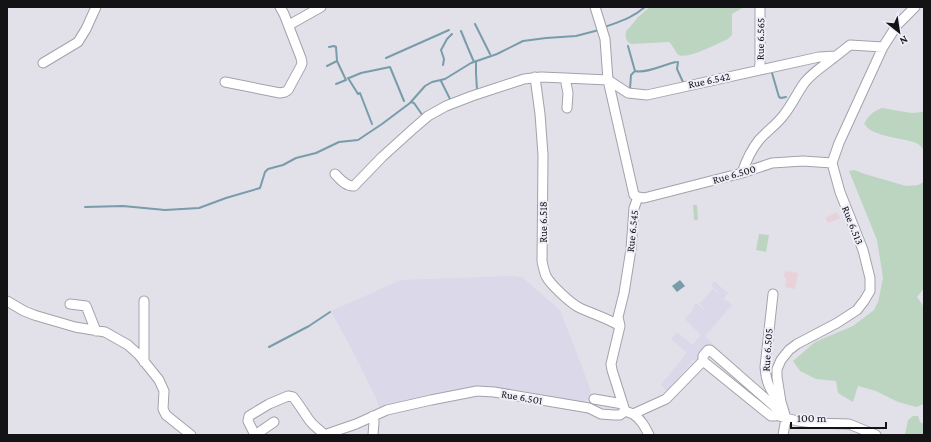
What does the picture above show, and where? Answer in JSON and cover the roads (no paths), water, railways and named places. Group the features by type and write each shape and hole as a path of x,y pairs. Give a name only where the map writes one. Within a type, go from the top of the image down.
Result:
{"street":[{"path":"43,63 78,42 96,7"},
{"path":"225,82 280,93 288,90 302,63 289,25 280,7"},
{"path":"289,25 321,7"},
{"name":"Rue 6.545","path":"595,7 604,35 608,80 634,195 638,198 634,208 631,250 624,293 618,317 620,326 611,364 627,410"},
{"name":"Rue 6.565","path":"759,70 760,7"},
{"path":"832,163 839,142 883,47 897,25 915,7"},
{"name":"Rue 6.542","path":"608,80 628,94 647,95 755,70 819,57 836,56 850,45 883,47"},
{"path":"742,173 746,161 760,139 782,118 806,82 818,70 836,56"},
{"path":"335,174 346,185 351,187 354,186 382,157 428,116 446,106 472,96 524,79 535,77 608,80"},
{"name":"Rue 6.518","path":"535,77 543,155 542,261 545,273 548,279 572,304 620,326"},
{"path":"565,78 568,93 567,108"},
{"name":"Rue 6.500","path":"638,198 644,198 742,173 772,163 803,161 832,163"},
{"name":"Rue 6.513","path":"786,418 781,402 777,376 777,370 781,360 789,350 797,344 837,323 857,310 870,291 870,278 863,250 840,192 832,163"},
{"name":"Rue 6.505","path":"773,294 765,377 772,392 781,402"},
{"path":"7,301 34,315 76,327 105,332 128,345 159,380 164,391 163,409 166,415 191,435"},
{"path":"144,301 144,362"},
{"path":"70,304 86,306 96,331"},
{"name":"Rue 6.501","path":"324,435 356,424 387,410 482,391 589,408 602,414 620,415 627,410 666,399 703,361 703,356 708,350 710,350 774,406 777,410 776,414"},
{"path":"703,361 768,414 773,416 776,414 798,421 813,423 849,424 871,434"},
{"path":"274,422 255,435 248,421 249,416 269,404 288,396 293,397 312,424 322,431 324,435"},
{"path":"594,399 627,410 638,417 649,435"},
{"path":"373,416 373,435"},
{"path":"783,435 786,418"}],"water":[{"path":"680,280 685,286 677,292 672,286"}],"waterway":[{"path":"605,27 631,17 645,7"},
{"path":"475,24 490,54"},
{"path":"386,58 449,30"},
{"path":"85,207 123,206 165,210 199,208 260,188 265,172 268,169 283,165 296,158 316,153 339,142 358,140 410,103 425,86 432,82 445,79 471,63 497,54 523,41 576,36 599,30"},
{"path":"461,31 474,62"},
{"path":"443,65 444,59 441,50 447,39 452,34"},
{"path":"628,46 635,71"},
{"path":"329,47 336,47 337,61 346,80 336,84"},
{"path":"327,66 337,61"},
{"path":"476,61 478,91"},
{"path":"635,71 639,72 650,70 676,62"},
{"path":"678,62 677,69 683,82"},
{"path":"372,124 360,93 358,94 348,78 361,73 390,67 404,101"},
{"path":"630,89 631,75 635,71"},
{"path":"772,73 779,97 786,97"},
{"path":"441,81 451,101"},
{"path":"411,102 414,103 423,116"},
{"path":"269,347 309,326 330,312"}]}
